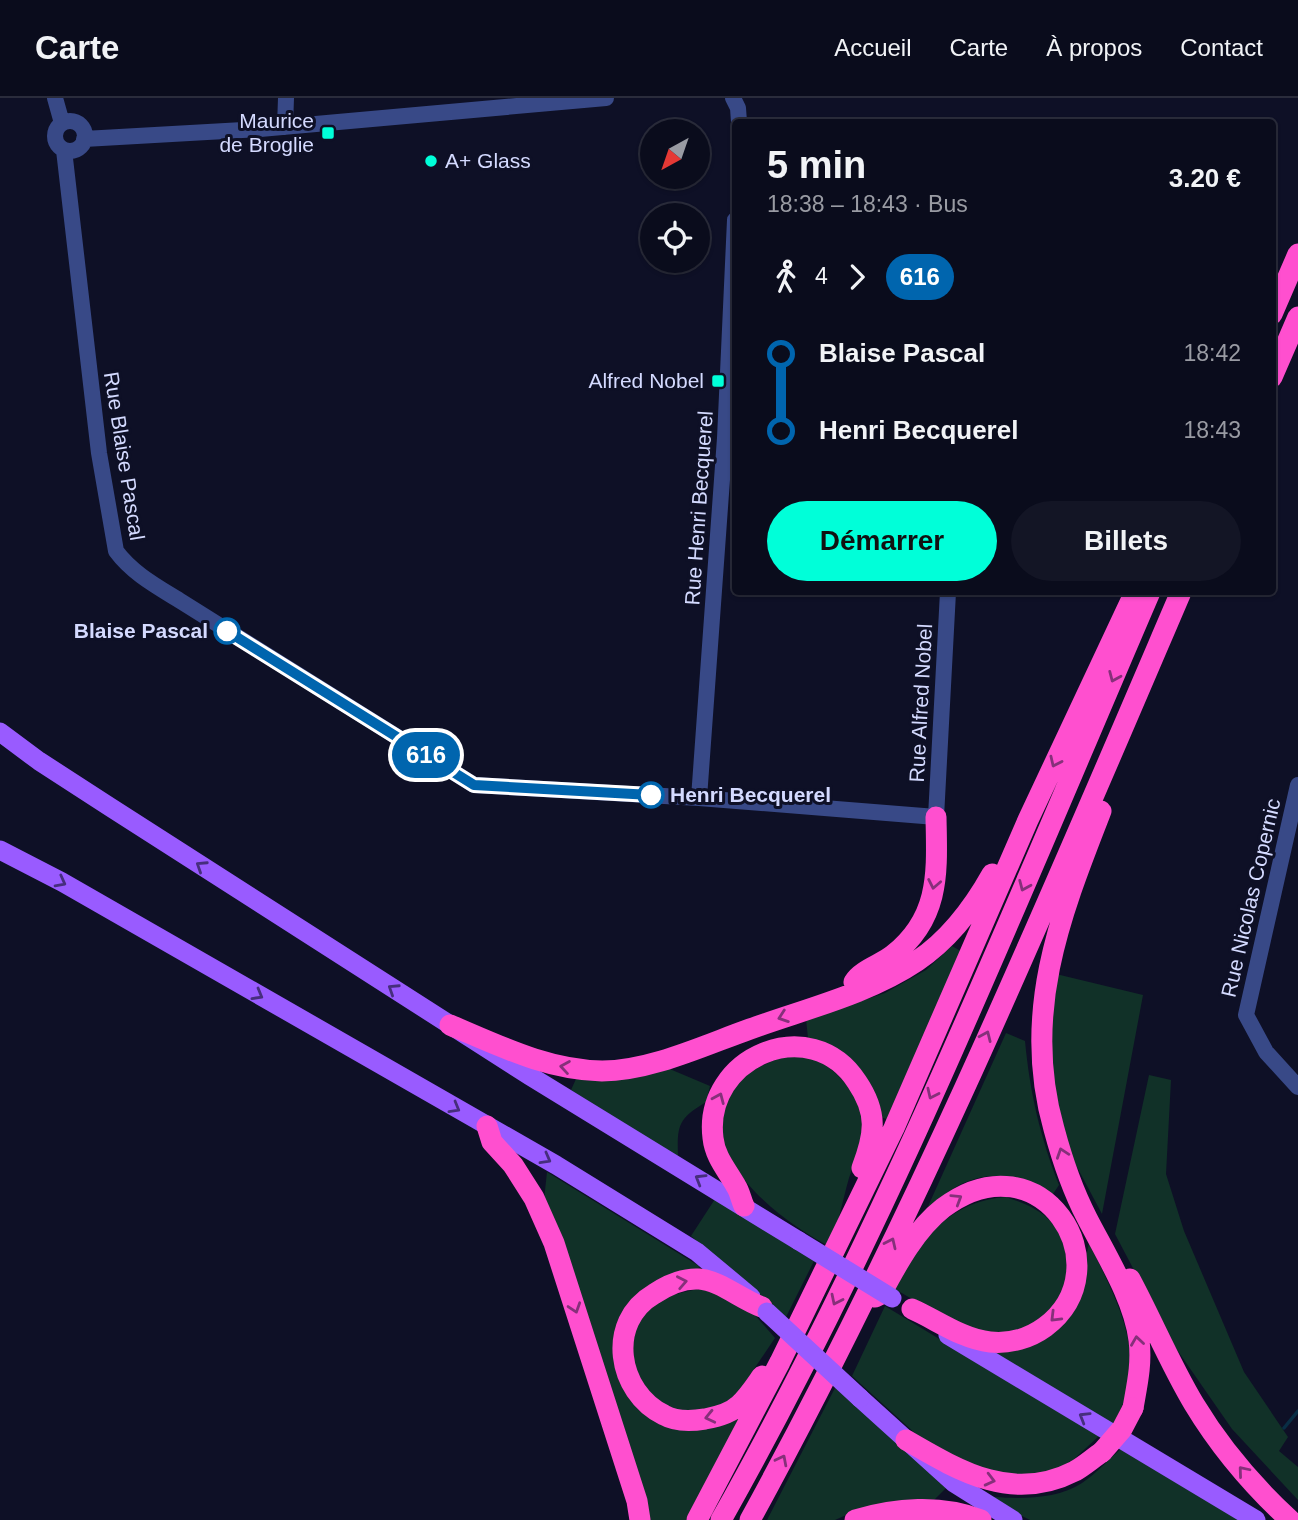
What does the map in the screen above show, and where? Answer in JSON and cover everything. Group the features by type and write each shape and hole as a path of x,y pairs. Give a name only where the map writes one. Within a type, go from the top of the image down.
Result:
{"highway":[{"path":"1276,305 1298,254"},
{"path":"1276,368 1298,317"},
{"path":"697,1520 780,1362 900,1115 1028,820 1134,595"},
{"path":"721,1520 838,1295 949,1058 1149,595"},
{"path":"750,1520 861,1304 975,1061 1180,595"},
{"path":"906,1440 962,1472 1013,1485 1045,1482 1076,1470 1102,1452 1122,1429 1133,1408 1140,1373 1139,1338 1125,1294 1086,1216 1053,1128 1041,1069 1043,1008 1052,949 1065,902 1162,664 1159,643"},
{"path":"848,994 858,976 891,957 908,943 927,912 937,876 936,817"},
{"path":"450,1025 541,1063 604,1071 648,1065 848,994 917,962 951,934 974,907 1009,840 1028,820"},
{"path":"744,1206 737,1187 723,1167 713,1141 712,1119 717,1099 730,1076 751,1058 779,1048 804,1047 828,1054 850,1071 866,1094 873,1118 872,1144 858,1178 862,1193"},
{"path":"487,1126 492,1142 513,1166 534,1198 554,1243 637,1501 640,1520"},
{"path":"861,1304 881,1294 909,1247 926,1225 942,1209 972,1190 999,1185 1023,1188 1038,1195 1068,1229 1076,1256 1073,1292 1059,1314 1037,1333 1018,1340 993,1343 967,1336 912,1309"},
{"path":"1086,1216 1102,1228 1194,1404 1240,1468 1262,1494 1290,1520"},
{"path":"764,1310 718,1285 699,1279 669,1285 646,1298 628,1320 621,1348 627,1376 643,1401 665,1416 689,1421 714,1418 737,1407 765,1371 780,1362"},
{"path":"855,1520 887,1512 919,1509 950,1512 981,1520"}],"main road":[{"path":"0,732 39,761 450,1025 912,1309 922,1319 946,1334 1256,1520"},
{"path":"0,850 62,882 556,1165 698,1252 729,1276 954,1483 1013,1520"}],"street":[{"path":"55,98 62,123"},
{"path":"285,127 286,98"},
{"path":"84,139 285,127 606,98"},
{"path":"733,98 738,108 739,119"},
{"path":"76,122 83,130 84,139 77,149 64,150 57,144 54,134 62,123 76,122"},
{"name":"Rue Blaise Pascal","path":"64,150 99,453 116,551 125,564 474,785 699,798 936,817"},
{"name":"Rue Henri Becquerel","path":"699,798 730,438 732,351"},
{"name":"Rue Alfred Nobel","path":"936,817 948,595"},
{"name":"Rue Nicolas Copernic","path":"1298,785 1246,1015 1266,1052 1298,1087"}],"green space":[{"path":"952,946 964,953 889,1120 881,1117 863,1076 837,1052 808,1038 806,1019 885,993 926,970"},
{"path":"1056,974 1143,995 1102,1214 1069,1152 1051,1070 1052,1008"},
{"path":"1006,1033 1025,1041 1037,1114 1059,1185 1051,1197 1038,1188 1011,1177 982,1177 955,1188 939,1200 921,1222"},
{"path":"782,1057 809,1057 827,1066 852,1092 862,1112 864,1128 861,1143 829,1246 791,1223 771,1207 736,1169 726,1148 721,1126 733,1089 751,1072"},
{"path":"665,1067 710,1086 706,1102 690,1113 681,1124 678,1157 571,1090 576,1079"},
{"path":"1149,1075 1171,1080 1166,1174 1184,1231 1244,1372 1288,1437 1279,1451 1298,1467 1298,1500 1232,1429 1173,1344 1115,1234"},
{"path":"547,1172 699,1266 698,1273 663,1280 615,1350 665,1425 743,1416 686,1520 649,1520 544,1200"},
{"path":"1006,1197 1031,1207 1047,1218 1060,1236 1065,1249 1066,1279 1056,1306 1046,1317 1034,1326 1020,1331 981,1333 942,1316 895,1289 915,1255 938,1226 967,1207 985,1200"},
{"path":"715,1199 814,1261 786,1317 691,1236"},
{"path":"1089,1243 1120,1311 1130,1356 1130,1379 1124,1402 1112,1426 985,1348 1035,1343 1063,1324 1076,1299"},
{"path":"697,1289 725,1295 742,1304 775,1338 731,1403 705,1411 678,1412 658,1400 642,1381 636,1371 631,1344 637,1326 651,1306 667,1297"},
{"path":"885,1306 1099,1436 1073,1460 1042,1477 1006,1478 928,1445 852,1376"},
{"path":"836,1386 946,1488 933,1501 853,1512 835,1520 767,1520"},
{"path":"1124,1446 1247,1520 1030,1520 992,1501 995,1497 1040,1497 1072,1488 1093,1475"}],"waterway":[{"path":"1284,1428 1298,1411"}],"bus line":[{"name":"616","path":"227,631 474,785 651,795"}],"place":[{"name":"Maurice de Broglie","path":"328,133"},
{"name":"A+ Glass","path":"431,161"},
{"name":"Alfred Nobel","path":"718,381"},
{"name":"Blaise Pascal","path":"227,631"},
{"name":"Henri Becquerel","path":"651,795"}]}
